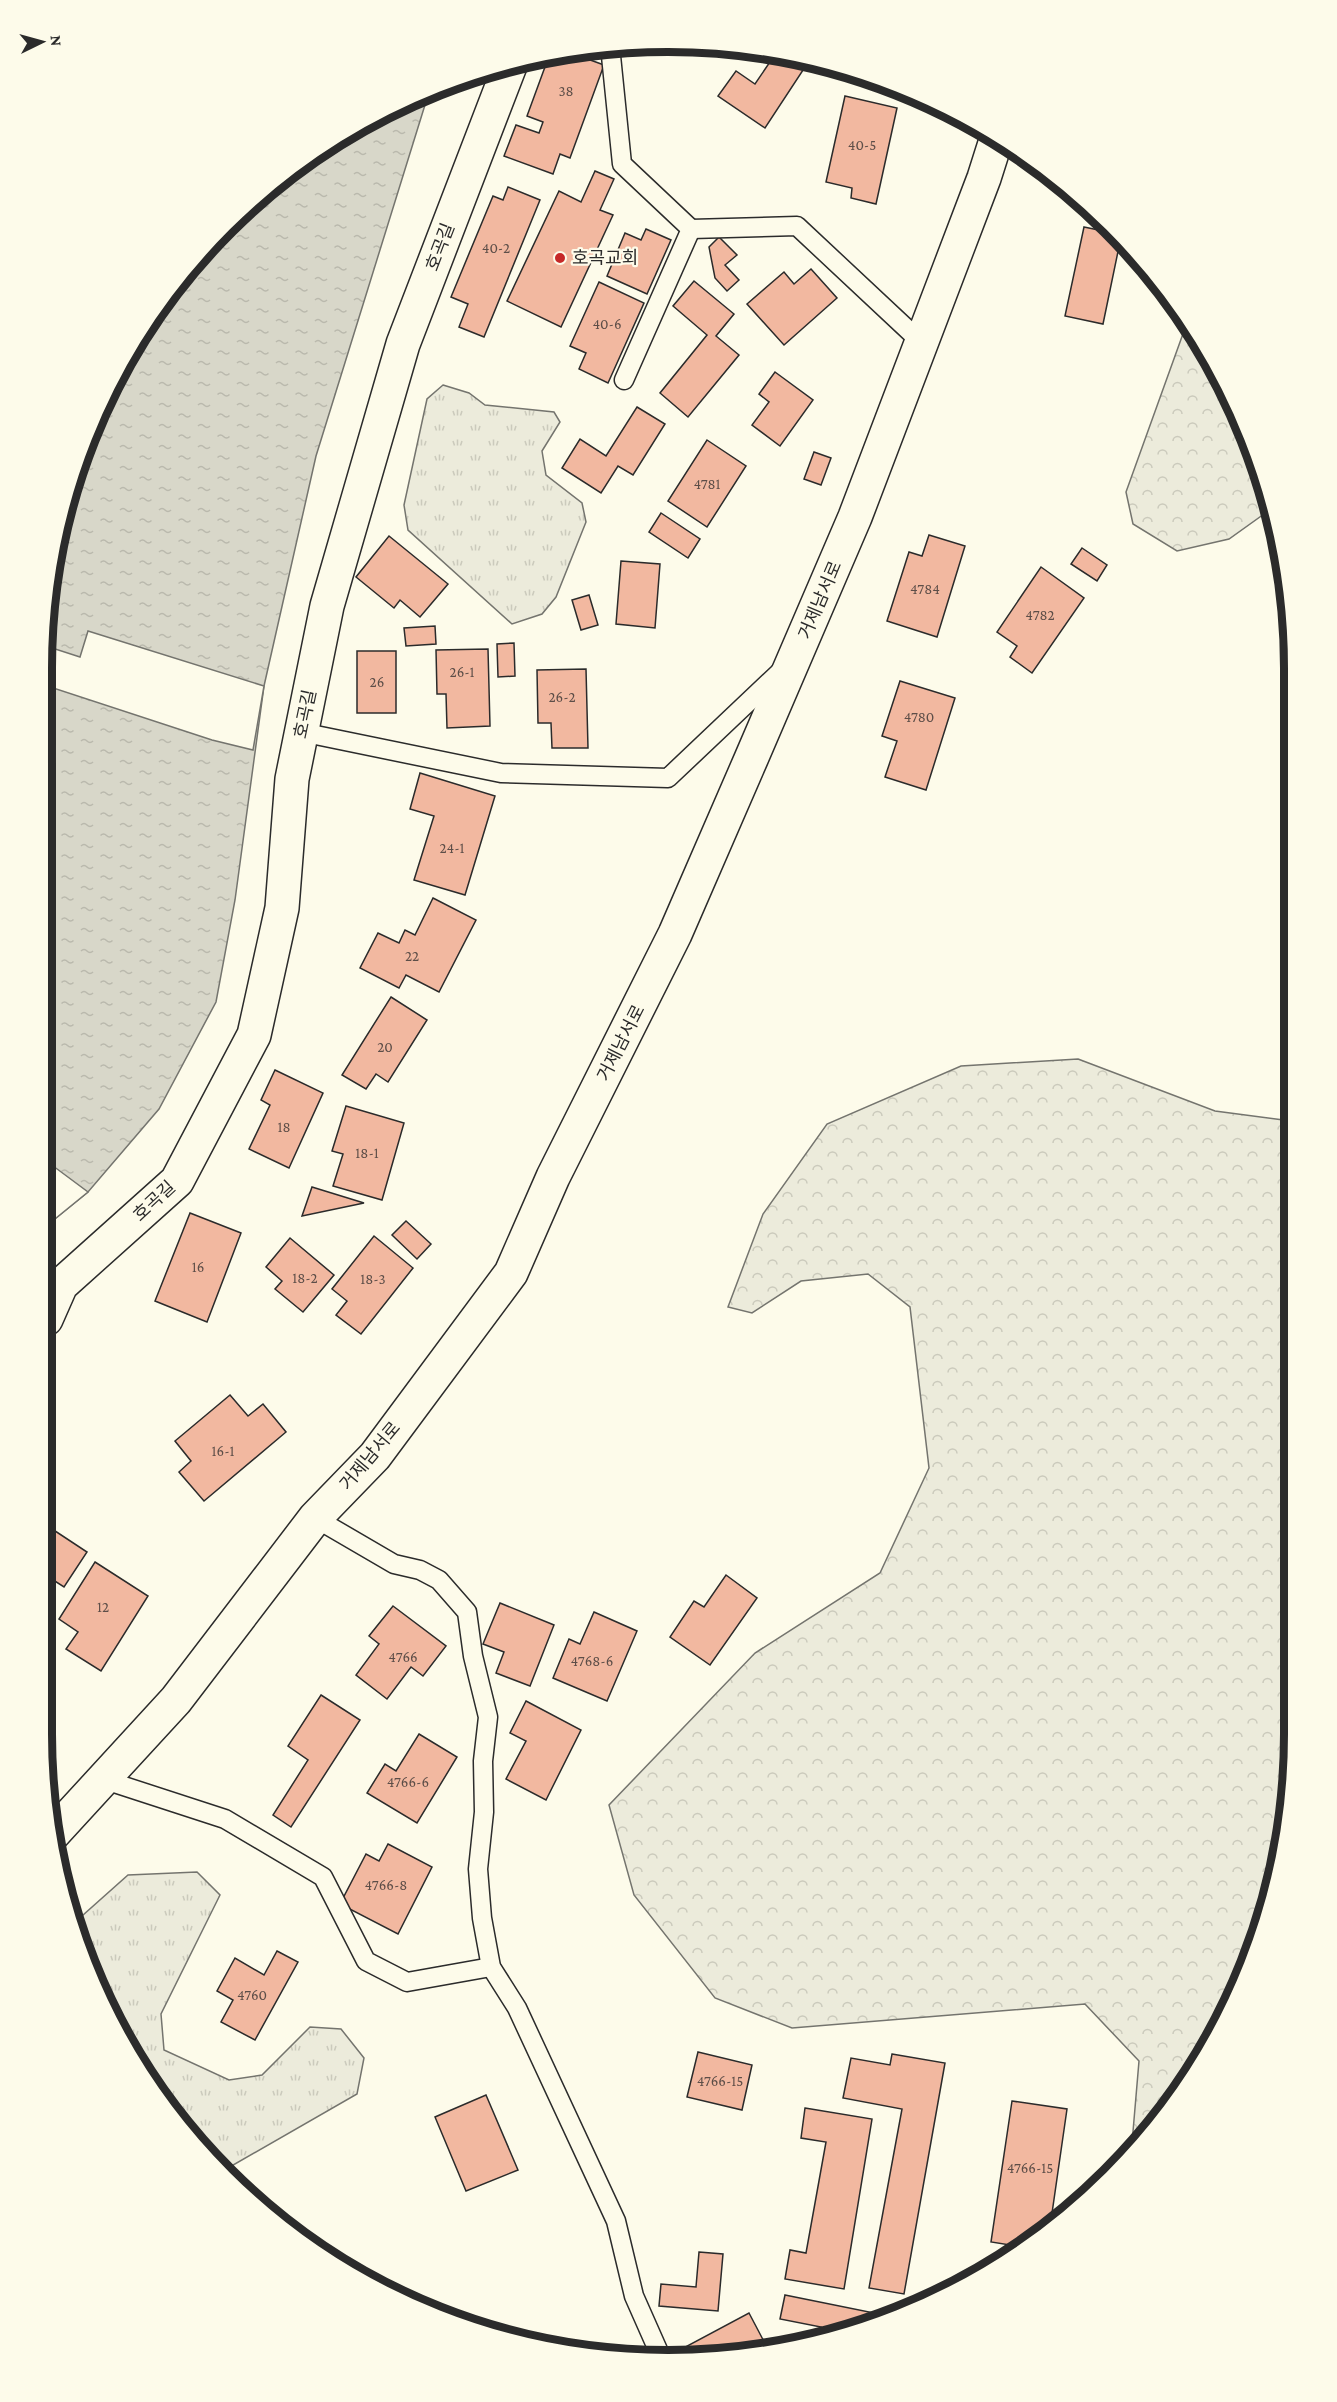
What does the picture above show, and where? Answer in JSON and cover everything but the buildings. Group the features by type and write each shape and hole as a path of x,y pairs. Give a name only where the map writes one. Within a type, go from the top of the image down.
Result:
{"main road":[{"name":"호곡길","path":"53,1288 177,1181 254,1035 282,908 292,779 327,606 403,344 507,74"},
{"name":"거제남서로","path":"60,1826 176,1700 315,1518 375,1456 511,1273 553,1177 675,934 795,657 855,517 994,146"}],"lane":[{"path":"611,56 622,164 691,229 797,226 922,343"},
{"path":"624,380 691,229"},
{"path":"301,732 501,773 669,778 795,657"},
{"path":"315,1518 394,1564 420,1570 439,1580 468,1612 473,1656 488,1717 483,1761 484,1812 478,1869 482,1918 491,1967 517,2008 616,2221 634,2296 658,2349"},
{"path":"102,1779 225,1819 323,1877 366,1961 406,1982 491,1967"}],"green space":[{"path":"1184,331 1221,396 1238,433 1265,513 1229,539 1177,551 1133,524 1126,492"},
{"path":"443,385 469,393 485,405 554,412 560,422 542,451 546,475 582,503 586,522 556,597 542,614 512,624 408,530 404,505 427,399"},
{"path":"1078,1059 1215,1111 1284,1120 1284,1733 1279,1814 1264,1893 1238,1969 1202,2042 1181,2076 1132,2140 1139,2061 1085,2004 792,2028 715,1998 634,1895 609,1805 755,1653 880,1573 929,1468 910,1307 868,1274 801,1281 752,1313 728,1307 763,1214 827,1124 961,1066"},
{"path":"197,1872 220,1895 161,2014 164,2050 229,2080 262,2075 310,2027 341,2029 364,2058 357,2094 231,2167 205,2140 156,2076 116,2006 85,1932 80,1917 128,1875"}],"water":[{"path":"426,102 316,456 264,686 235,900 216,1002 159,1109 88,1192 52,1221 52,668 58,588 64,548 85,470 99,433 135,360 156,326 205,262 262,205 326,156 396,116"}],"pier":[{"path":"88,631 264,686 253,750 212,740 52,688 53,648 80,657"},
{"path":"52,1165 88,1192 52,1221"}],"place":[{"name":"호곡교회","path":"560,258"}]}
